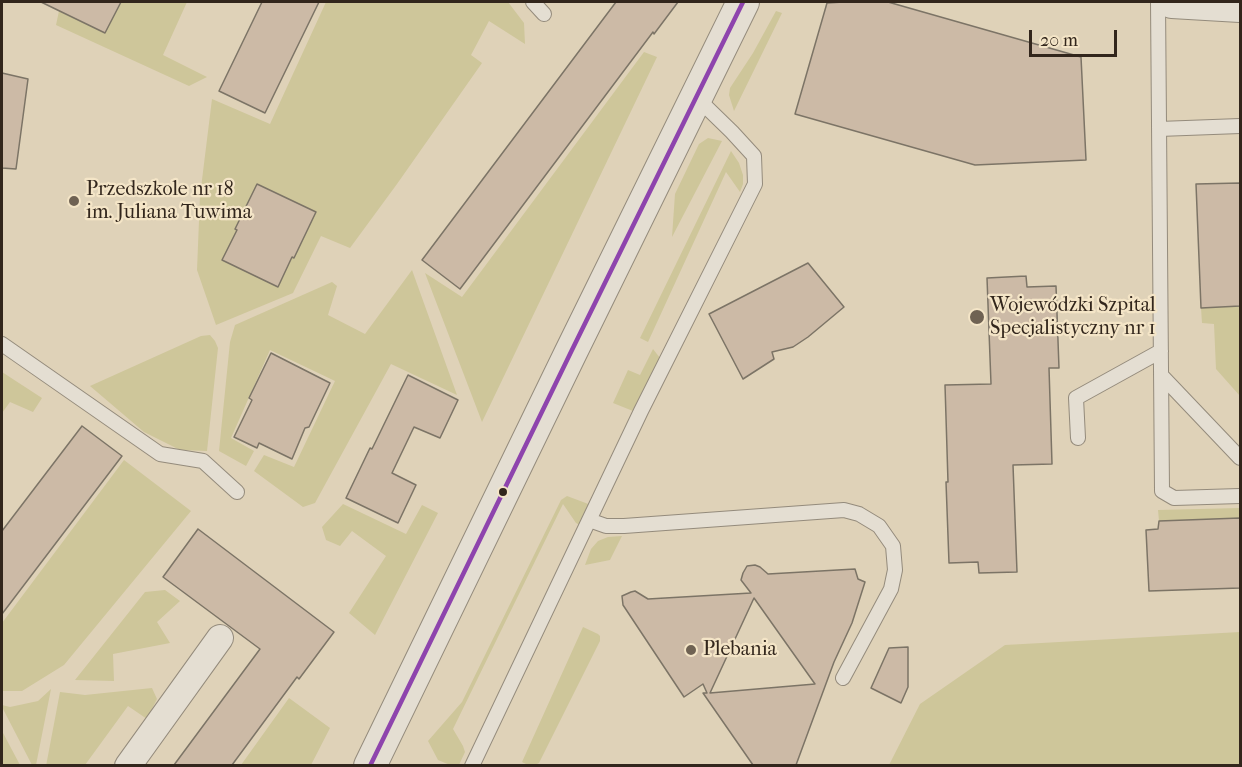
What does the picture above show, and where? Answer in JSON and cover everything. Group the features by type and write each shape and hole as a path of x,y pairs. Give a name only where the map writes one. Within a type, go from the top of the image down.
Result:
{"street":[{"path":"370,765 743,2"},
{"path":"1172,2 1240,6"},
{"path":"128,765 220,638"}],"lane":[{"path":"533,2 544,14"},
{"path":"1158,2 1162,490 1174,498 1240,496"},
{"path":"472,765 641,411 755,184 754,156 696,97"},
{"path":"1159,129 1240,126"},
{"path":"2,344 159,454 203,461 237,492"},
{"path":"1078,438 1076,398 1161,351"},
{"path":"1161,375 1240,458"},
{"path":"588,520 606,526 624,526 844,510 859,514 879,526 893,546 895,570 891,589 843,678"}],"shaded area":[{"path":"121,2 187,2 163,55 207,77 189,86 56,25 59,11 105,33"},
{"path":"326,2 508,2 524,23 525,44 489,21 471,55 482,63 350,248 321,236 293,293 216,325 197,270 200,196 212,99 270,124"},
{"path":"776,11 782,13 734,111 729,95 730,88"},
{"path":"644,52 657,57 482,422 425,273 462,297"},
{"path":"708,138 722,141 672,237 675,194 699,144"},
{"path":"731,151 743,175 740,192 726,172 648,342 640,338"},
{"path":"412,270 457,395 391,364 315,503 303,507 254,471 264,455 294,467 335,381 270,350 231,438 254,451 246,466 219,451 230,342 235,325 332,282 337,286 328,315 365,334"},
{"path":"1240,306 1240,396 1216,369 1214,324 1202,323 1201,308"},
{"path":"210,335 218,348 207,451 180,450 144,432 90,386 201,336"},
{"path":"653,349 660,358 633,411 613,403 628,370 640,375"},
{"path":"2,372 42,398 33,412 10,402 2,413"},
{"path":"124,460 191,511 64,665 22,691 2,691 2,623"},
{"path":"567,496 591,505 582,526 576,523 563,504 453,729 465,752 459,765 450,765 438,760 428,741 462,702 561,500"},
{"path":"343,504 406,534 422,505 438,513 375,635 349,613 386,556 352,531 340,546 326,540 322,527"},
{"path":"1240,508 1240,533 1165,535 1159,521 1158,510"},
{"path":"622,536 610,560 585,565 591,549 598,541 608,537"},
{"path":"165,590 180,601 157,622 170,643 113,654 114,681 75,680 145,592"},
{"path":"583,627 598,634 600,641 539,763 528,765 522,762"},
{"path":"1240,632 1240,765 889,765 920,704 1005,645"},
{"path":"152,688 157,699 147,719 128,706 85,765 46,766 60,692 85,695"},
{"path":"51,689 36,765 32,765 2,705 10,707 38,701"},
{"path":"289,698 330,728 311,765 241,765"},
{"path":"2,731 20,765 2,765"}],"building":[{"path":"41,2 121,2 105,33"},
{"path":"262,2 319,2 265,113 219,91"},
{"path":"616,2 678,2 460,289 422,260"},
{"path":"888,2 1081,57 1086,160 975,165 795,114 827,3"},
{"path":"2,73 28,79 16,169 2,168"},
{"path":"1240,183 1240,306 1201,308 1196,184"},
{"path":"257,184 316,212 278,287 222,260"},
{"path":"808,263 844,307 793,347 772,352 774,359 743,379 709,314"},
{"path":"1026,276 1027,287 1056,286 1059,368 1049,368 1052,464 1013,465 1017,572 979,573 978,562 949,563 945,385 991,384 987,278"},
{"path":"271,353 330,383 309,427 305,428 292,459 259,443 257,448 234,437 252,400 249,398"},
{"path":"408,375 458,400 440,438 414,427 392,473 416,485 398,523 346,498"},
{"path":"82,426 122,456 2,614 2,531"},
{"path":"1240,518 1240,588 1149,591 1146,530 1158,529 1159,521"},
{"path":"198,529 334,632 299,679 297,677 232,765 174,765 260,649 163,577"},
{"path":"755,565 768,574 855,569 858,579 865,582 852,623 834,662 796,765 753,765 703,693 707,693 703,684 684,697 623,605 622,596 635,591 648,599 751,593 741,580 747,566","holes":["754,598 815,684 710,693"]},
{"path":"908,647 908,687 901,703 871,688 889,648"}],"transit line":[{"path":"370,766 743,2"}],"place":[{"name":"Przedszkole nr 18 im. Juliana Tuwima","path":"74,201"},
{"name":"Wojewódzki Szpital Specjalistyczny nr 1","path":"977,317"},
{"name":"Plebania","path":"691,650"}]}
